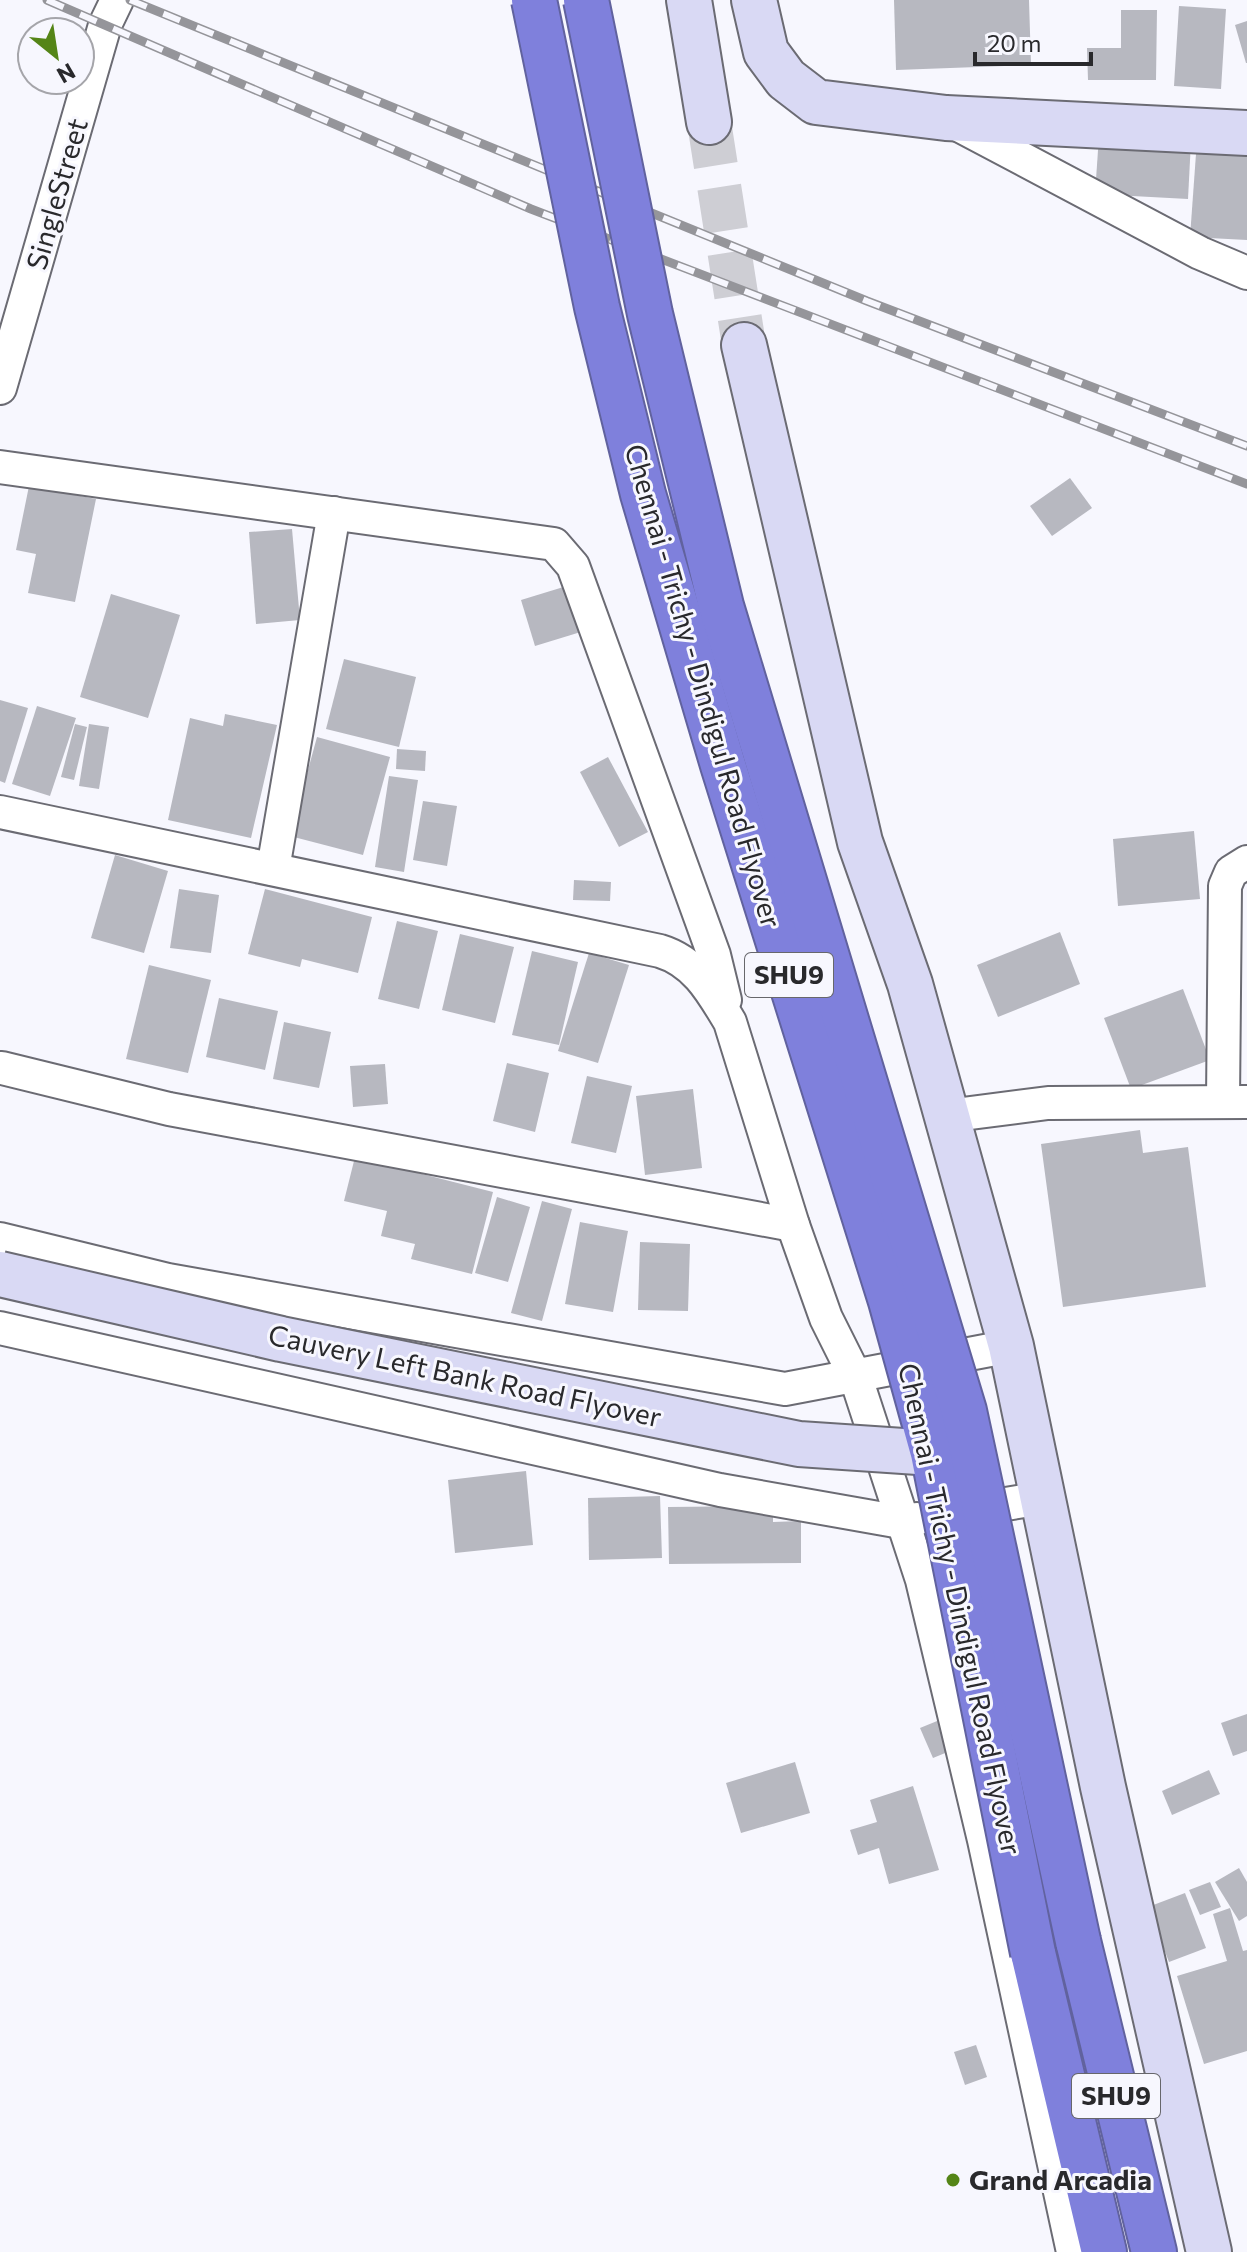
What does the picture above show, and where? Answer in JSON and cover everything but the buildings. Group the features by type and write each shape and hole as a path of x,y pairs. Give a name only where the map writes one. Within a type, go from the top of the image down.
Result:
{"highway":[{"name":"Chennai - Trichy - Dindigul Road Flyover","path":"534,0 597,307 643,494 723,765 891,1301 933,1453 1033,1953 1104,2252"},
{"name":"Chennai - Trichy - Dindigul Road Flyover","path":"586,0 650,314 721,606 964,1411 1078,1941 1154,2252"}],"street":[{"name":"SingleStreet","path":"0,388 105,25 117,0"},
{"path":"689,0 709,122"},
{"path":"754,0 766,52 786,79 807,99 946,118 1247,133"},
{"path":"946,118 1200,253 1247,273"},
{"path":"744,345 860,842 910,984 1011,1346 1103,1787 1209,2252"},
{"path":"0,467 533,539 554,544 566,554 714,955 730,1022 793,1225 826,1318 856,1378 922,1580 984,1840 1073,2252"},
{"path":"273,869 334,513"},
{"path":"0,812 674,955 698,973 730,1022"},
{"path":"947,1116 1048,1103 1235,1101 1225,886 1231,872 1247,862"},
{"path":"2,1068 169,1109 793,1225"},
{"path":"0,1239 168,1280 785,1389 856,1378 1011,1346"},
{"name":"Cauvery Left Bank Road Flyover","path":"0,1274 281,1339 799,1444 933,1453"},
{"path":"0,1328 720,1490 901,1522 1042,1498"}],"tunnel":[{"path":"709,122 744,345"}],"railway":[{"path":"47,0 531,209 1247,484"},
{"path":"130,0 867,301 1247,446"}],"place":[{"name":"Grand Arcadia","path":"953,2180"}]}
